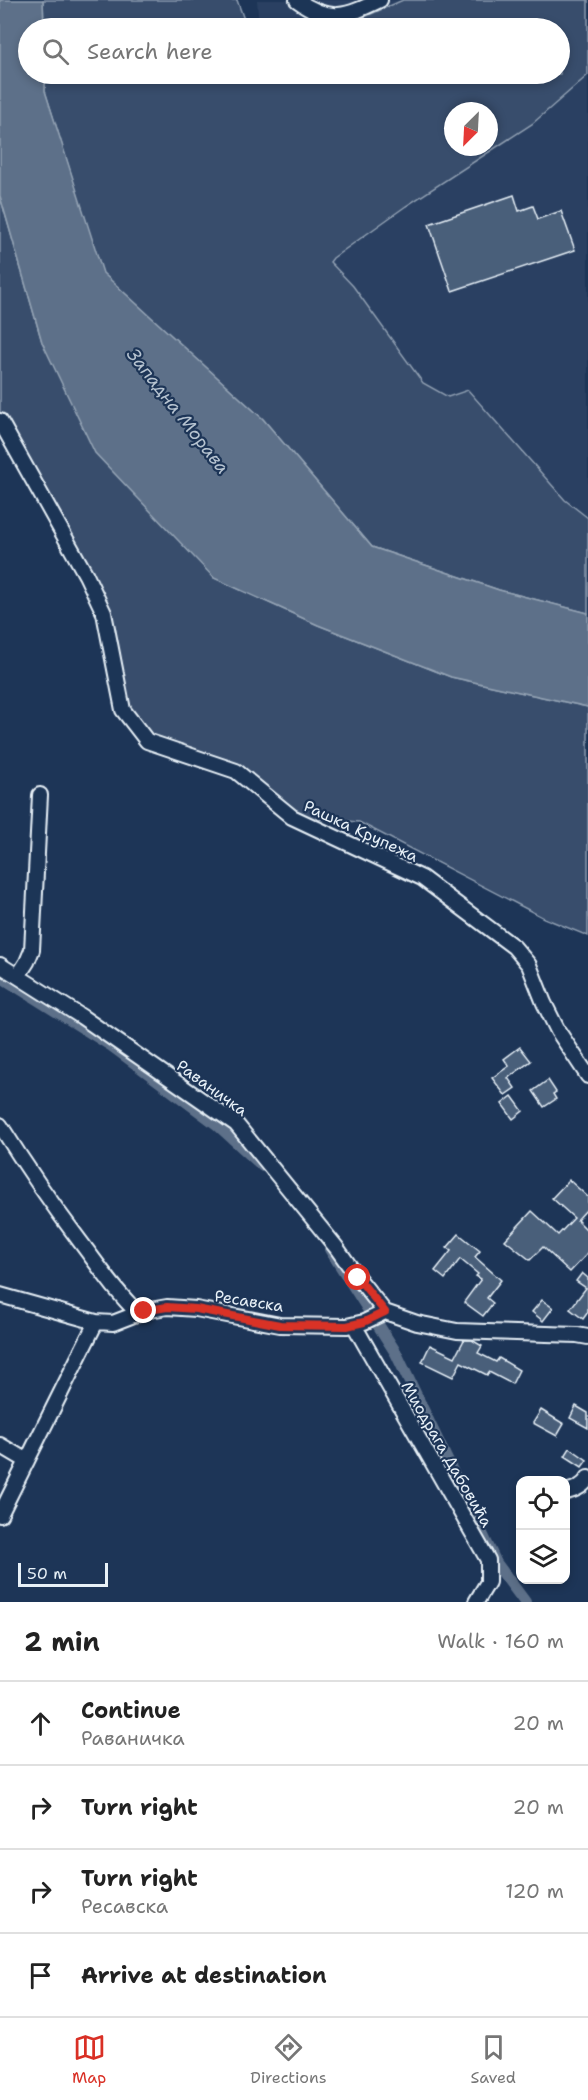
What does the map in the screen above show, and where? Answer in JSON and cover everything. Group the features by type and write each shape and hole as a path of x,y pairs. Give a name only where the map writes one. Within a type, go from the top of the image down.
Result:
{"street":[{"path":"297,0 326,15 346,15 380,0"},
{"name":"Рашка Крупежа","path":"0,421 86,575 104,613 123,710 147,741 236,771 292,817 422,878 514,947 529,965 558,1031 588,1076"},
{"path":"18,976 32,950 40,795"},
{"name":"Раваничка","path":"0,965 82,1017 236,1124 336,1247 381,1313"},
{"path":"0,1125 55,1208 121,1296 138,1313"},
{"name":"Ресавска","path":"0,1295 96,1322 113,1323 138,1313 167,1307 196,1309 280,1325 359,1323"},
{"path":"359,1323 381,1313 457,1331 588,1337"},
{"path":"0,1515 96,1322"},
{"name":"Миодрага Дабовића","path":"359,1323 488,1560 488,1582 476,1602"},
{"path":"0,1445 27,1461"},
{"path":"570,1491 586,1482 588,1478"}],"shaded area":[{"path":"43,0 237,0 243,18 44,18"},
{"path":"257,0 403,0 362,18 258,18"},
{"path":"403,0 588,0 588,75 532,124 498,146 498,102 444,102 444,156 483,156 406,206 330,262 353,286 423,383 448,397 468,390 565,500 588,518 588,613 499,590 372,547 263,419 102,273 45,91 45,84 570,84 570,18 362,18"},
{"path":"588,75 588,518 448,397 423,383 353,286 329,262 406,206 483,156 498,156 498,146 532,124"},
{"path":"0,196 42,342 214,578 318,625 451,677 588,707 588,936 544,918 359,822 292,817 236,771 147,741 123,710 104,613 0,421"}],"water":[{"name":"Западна Морава","path":"0,0 43,0 44,18 18,18 18,84 45,84 45,91 103,273 263,419 372,547 499,590 588,613 588,707 451,677 318,625 214,578 95,453 42,342 0,196"}],"building":[{"path":"514,195 519,211 533,206 538,219 561,211 575,250 452,291 429,224"},
{"path":"520,1047 531,1061 508,1078 515,1088 505,1095 492,1078 509,1066 504,1059"},
{"path":"548,1080 556,1092 553,1094 556,1099 544,1107 533,1091"},
{"path":"512,1096 523,1111 513,1119 502,1104"},
{"path":"569,1180 588,1197 588,1208 577,1220 588,1231 588,1253 570,1272 543,1247 530,1260 505,1240 532,1211 558,1235 574,1218 552,1198"},
{"path":"459,1234 480,1251 475,1257 501,1280 487,1298 493,1303 483,1316 464,1302 481,1279 476,1276 478,1274 460,1259 445,1279 435,1271 451,1251 447,1248"},
{"path":"582,1273 588,1278 588,1312 583,1319 570,1309 586,1288 576,1281"},
{"path":"542,1300 553,1308 543,1321 532,1312"},
{"path":"464,1340 472,1340 482,1346 478,1353 496,1362 499,1358 519,1370 512,1384 489,1372 487,1375 461,1362 453,1377 422,1362 430,1345 455,1357"},
{"path":"576,1406 588,1413 588,1428 570,1418"},
{"path":"541,1410 564,1424 557,1436 533,1423"},
{"path":"570,1448 587,1460 582,1467 565,1456"}],"waterway":[{"path":"0,976 112,1046 218,1125 263,1166"},
{"path":"330,1249 396,1353 496,1563 525,1602"}],"route":[{"path":"144,1311 167,1307 196,1309 280,1325 354,1325 385,1312 358,1278"}]}
